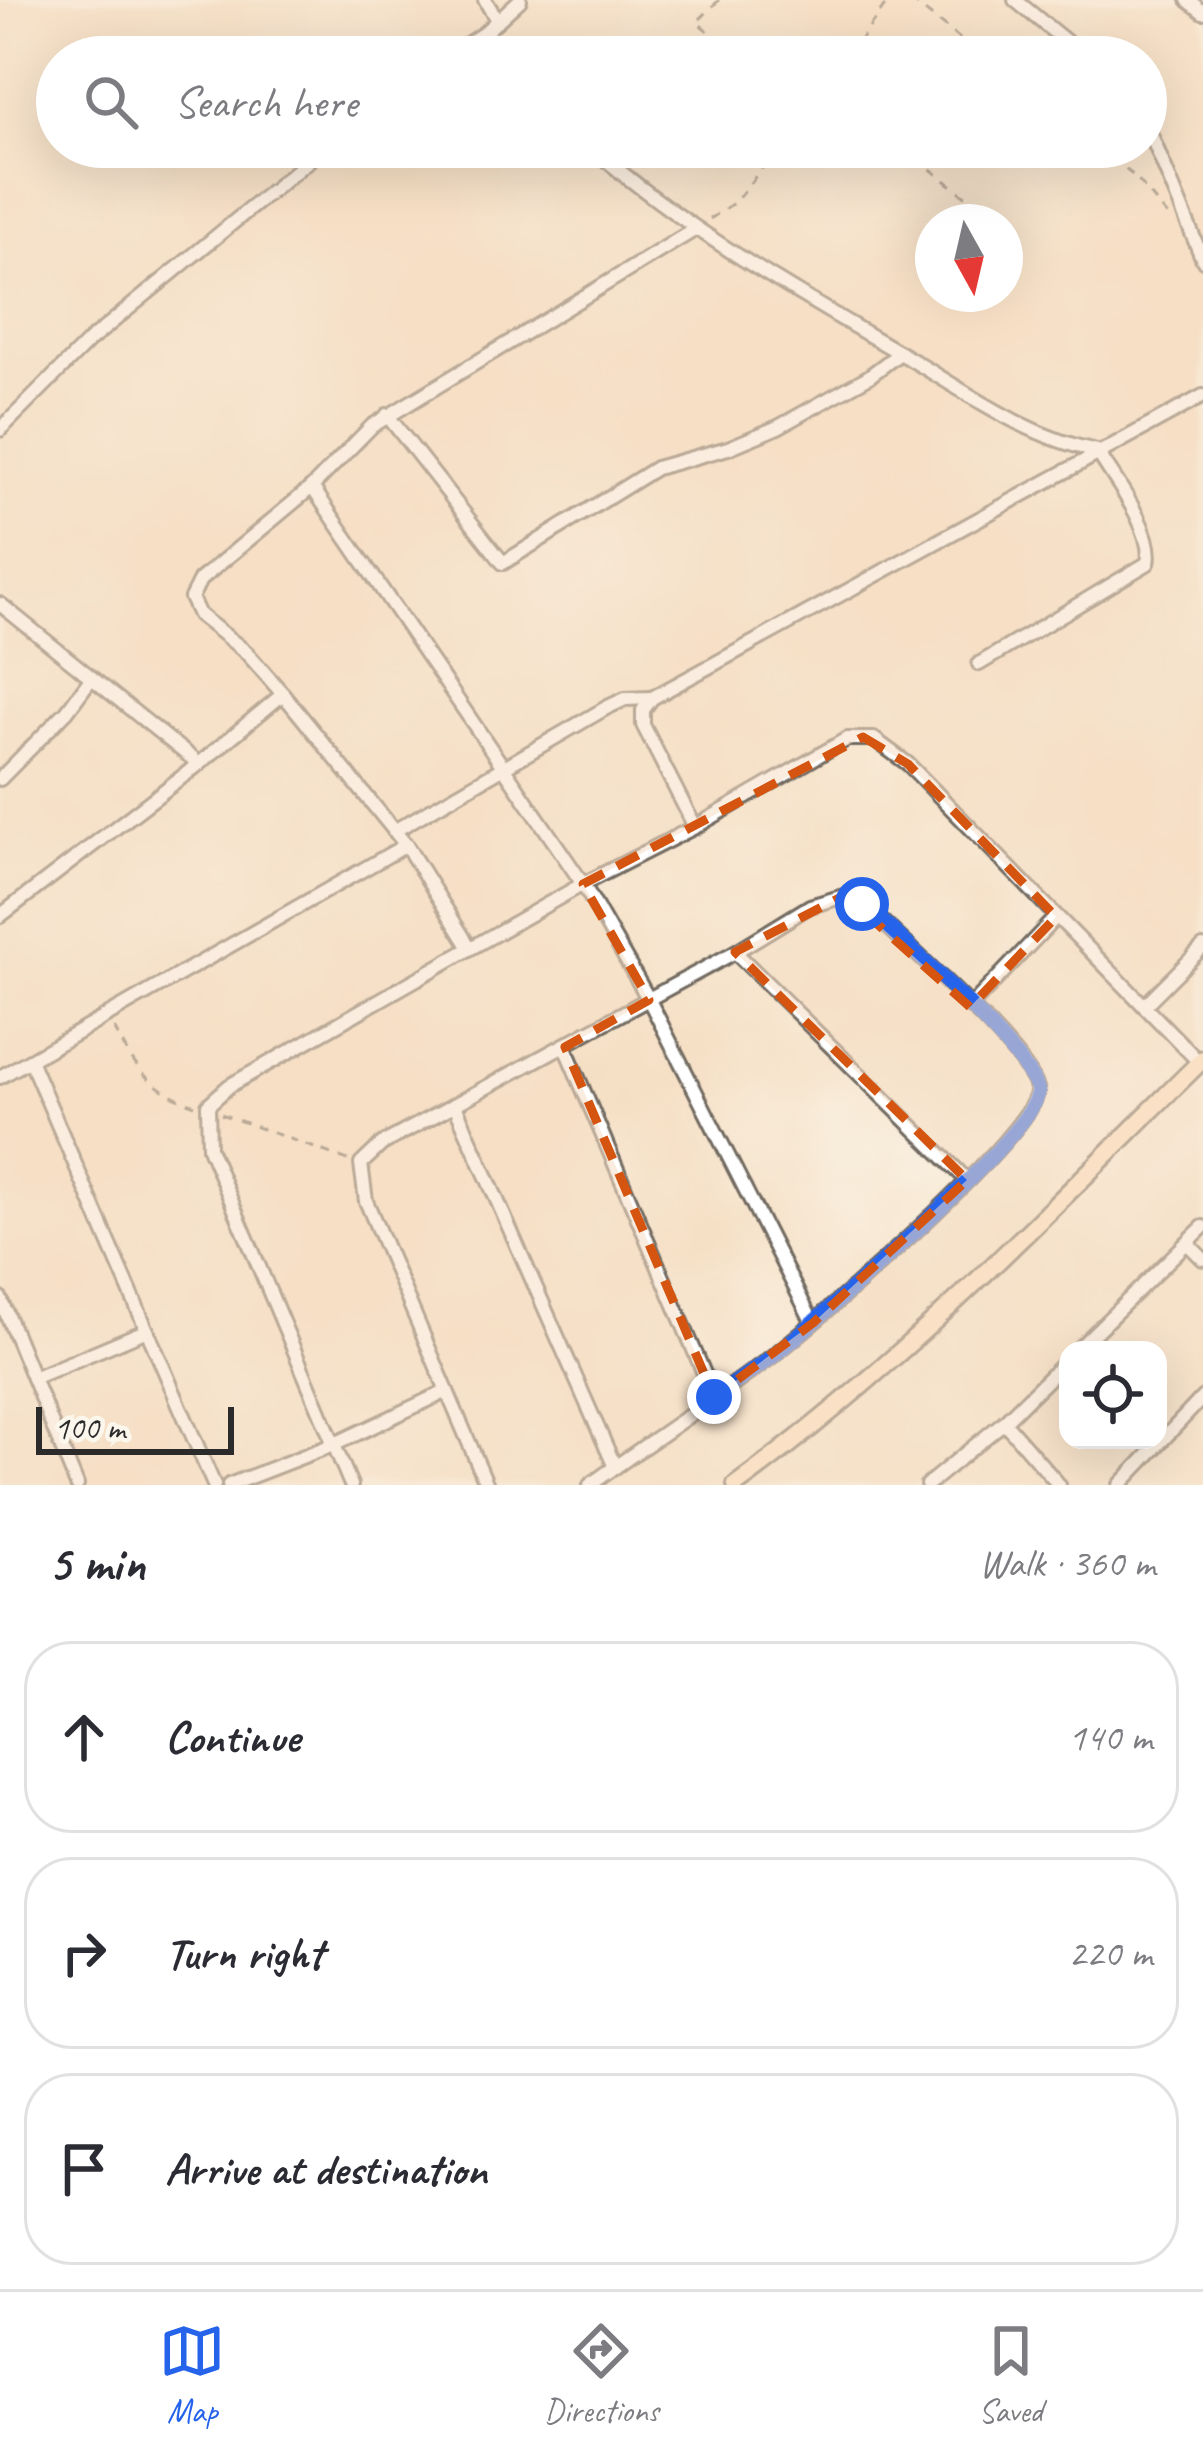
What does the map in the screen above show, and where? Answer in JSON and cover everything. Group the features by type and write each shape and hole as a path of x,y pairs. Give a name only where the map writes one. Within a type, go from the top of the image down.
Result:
{"street":[{"path":"484,0 497,20"},
{"path":"479,36 520,0"},
{"path":"1015,0 1059,36"},
{"path":"1188,0 1203,12"},
{"path":"0,430 89,341 299,168"},
{"path":"617,168 694,230 900,353 1029,429 1097,451 1144,530 1150,549 1148,563 979,664"},
{"path":"1165,168 1203,260"},
{"path":"470,948 406,845 283,694 246,652 199,615 191,598 200,580 312,487 342,453 387,415 694,230"},
{"path":"387,415 503,563 656,469 778,428 868,377 900,353"},
{"path":"695,827 643,725 643,710 652,698 1203,396"},
{"path":"312,487 584,884 649,1000 813,1323"},
{"path":"0,604 199,764"},
{"path":"0,778 52,727 90,680"},
{"path":"0,916 283,694"},
{"path":"394,830 625,699 652,698"},
{"path":"351,1485 209,1148 208,1106 229,1086 584,884 847,740 874,739 908,764 1201,1061 917,1340 804,1436 736,1485"},
{"path":"0,1077 406,845"},
{"path":"487,1485 366,1201 359,1171 365,1158 382,1144 565,1047 810,906 844,896 868,908 970,1007 1026,1067 1039,1094 1022,1124 883,1263 813,1323 590,1485"},
{"path":"970,1007 1055,917"},
{"path":"1144,1006 1203,947"},
{"path":"735,952 967,1180"},
{"path":"565,1047 714,1397"},
{"path":"30,1060 214,1485"},
{"path":"455,1105 615,1467"},
{"path":"1086,1341 1203,1227"},
{"path":"1187,1243 1203,1258"},
{"path":"0,1298 77,1485"},
{"path":"33,1378 145,1331"},
{"path":"0,1342 17,1340"},
{"path":"927,1485 1004,1422 1059,1368"},
{"path":"229,1485 335,1444 447,1391"},
{"path":"1120,1485 1203,1397"},
{"path":"1004,1422 1059,1485"}],"path":[{"path":"714,36 697,22 719,0"},
{"path":"863,36 890,0"},
{"path":"911,0 956,36"},
{"path":"694,230 734,202 761,168"},
{"path":"929,168 976,204"},
{"path":"1124,168 1172,222"}],"highlighted area":[{"path":"863,737 908,764 1056,917 970,1007 845,895 735,952 967,1180 813,1323 714,1397 565,1047 649,1000 583,884"}],"route":[{"path":"714,1397 772,1357 883,1263 1016,1130 1039,1094 1026,1067 862,904"}]}
